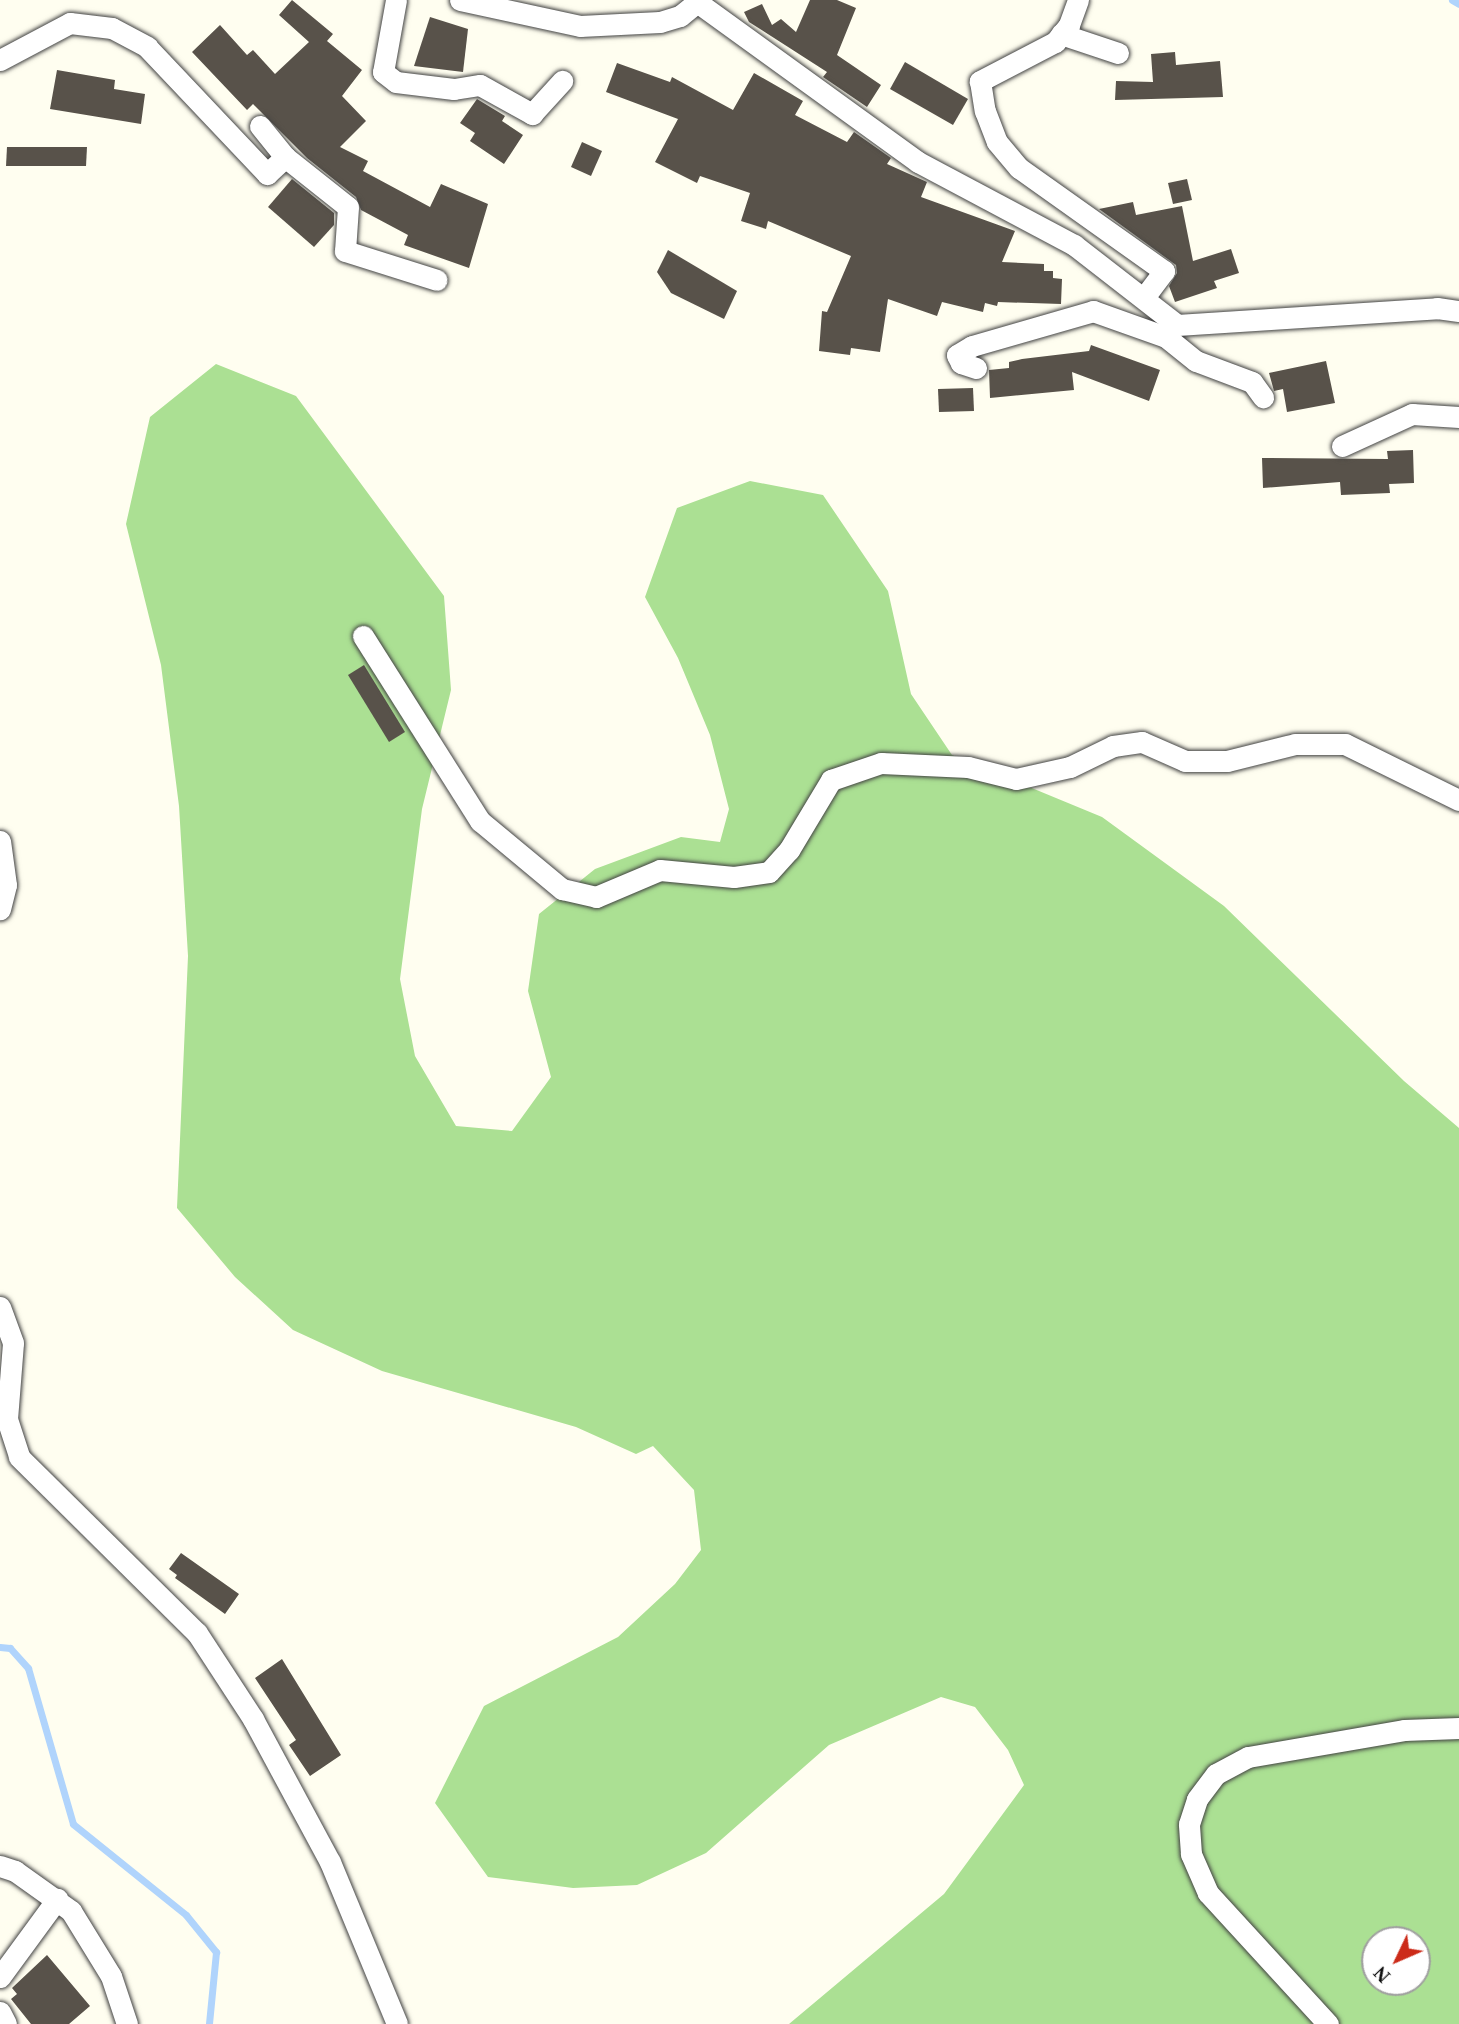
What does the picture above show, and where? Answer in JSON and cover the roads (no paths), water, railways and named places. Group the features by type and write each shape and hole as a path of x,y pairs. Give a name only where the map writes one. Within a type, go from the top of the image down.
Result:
{"street":[{"path":"396,0 383,72 396,82 454,89 480,85 532,114 562,81"},
{"path":"460,0 580,26 660,22 680,16 698,1 918,162 1074,245 1144,298 1196,361 1252,382 1264,397"},
{"path":"1078,0 1062,34 1055,42 981,81 985,111 997,142 1019,168 1164,271 1144,298"},
{"path":"0,60 70,23 112,28 147,47 267,174 285,157"},
{"path":"1062,34 1118,53"},
{"path":"260,126 285,157 348,207 345,251 437,280"},
{"path":"976,368 961,363 957,355 972,346 1093,311 1171,331 1396,310 1459,311"},
{"path":"1342,446 1412,414 1459,417"},
{"path":"363,636 480,821 562,888 596,897 660,870 734,877 769,872 789,850 831,780 881,763 968,767 1016,779 1070,767 1113,746 1142,742 1185,761 1227,761 1294,744 1345,744 1459,800"},
{"path":"0,841 6,885 0,909"},
{"path":"0,1307 13,1343 7,1419 19,1457 197,1633 253,1719 330,1862 397,2024"},
{"path":"1328,2024 1208,1893 1191,1854 1189,1824 1197,1799 1216,1774 1248,1757 1404,1730 1459,1728"},
{"path":"0,1866 57,1899 92,1941 111,1976 127,2024"},
{"path":"0,1977 57,1899"},
{"path":"0,2012 6,2024"}],"waterway":[{"path":"1452,0 1459,4"},
{"path":"0,1647 10,1648 28,1668 73,1824 186,1915 216,1952 209,2024"}]}
